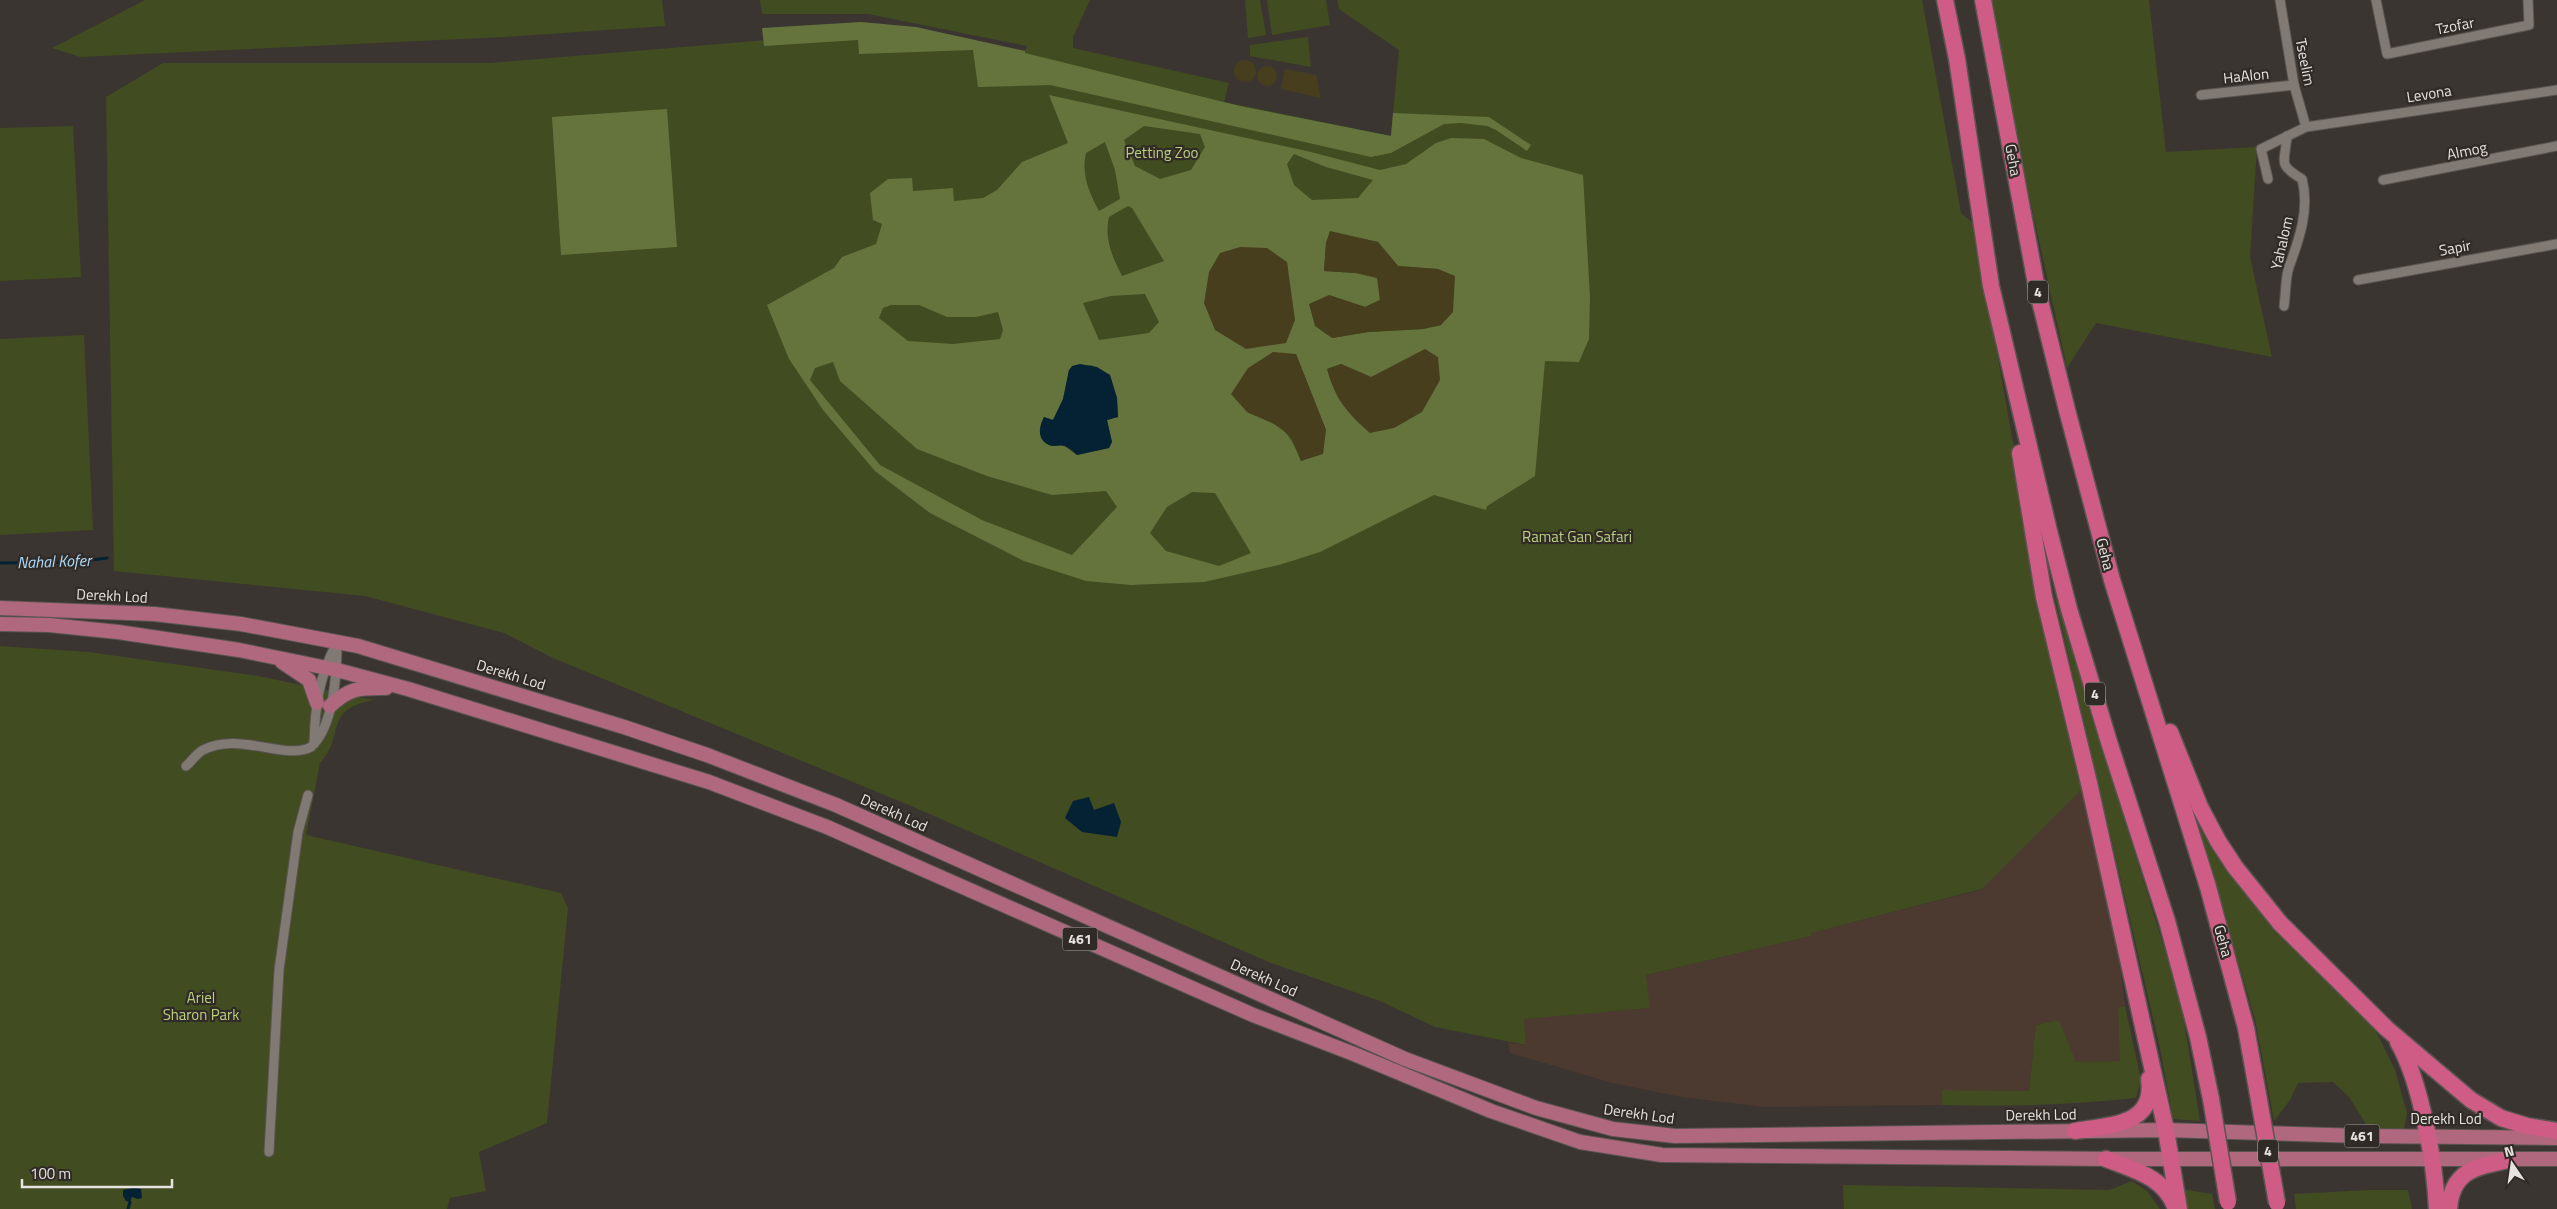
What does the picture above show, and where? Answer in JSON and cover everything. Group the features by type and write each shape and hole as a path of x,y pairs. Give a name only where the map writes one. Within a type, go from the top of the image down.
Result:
{"highway":[{"name":"4","path":"1945,0 1957,58 1991,286 2069,609 2167,921 2198,1037 2211,1099 2229,1206"},
{"name":"Geha","path":"1982,0 2037,289 2112,580 2208,887 2246,1028 2278,1206"},
{"path":"1991,286 2044,597 2166,1130 2172,1159 2177,1209"},
{"path":"2112,580 2180,757 2218,841 2235,867 2280,923 2387,1029 2471,1100 2502,1118 2527,1126 2557,1131"},
{"path":"2075,1131 2121,1123 2139,1115 2145,1108 2148,1096 2150,1082 2129,985 2121,929"},
{"path":"2387,1029 2409,1063 2427,1135 2437,1209"},
{"path":"2106,1159 2145,1174 2159,1183 2168,1193 2177,1209"},
{"path":"2449,1209 2451,1195 2461,1176 2472,1168 2508,1160"}],"main road":[{"name":"Derekh Lod","path":"0,608 154,614 241,624 338,642 358,646 624,727 784,785 902,834 1405,1059 1536,1108 1613,1129 1675,1136 2166,1130 2364,1136 2427,1135 2557,1138"},
{"name":"461","path":"0,624 49,625 118,632 330,668 408,689 709,782 777,807 1252,1015 1354,1054 1490,1111 1580,1142 1662,1155 2106,1159 2557,1159"},
{"path":"272,657 309,680 324,704 355,689 408,689"}],"street":[{"name":"Tseelim","path":"2280,0 2294,84 2306,127"},
{"name":"Tzofar","path":"2376,0 2387,54 2528,25 2528,0"},
{"name":"HaAlon","path":"2202,95 2294,84"},
{"name":"Levona","path":"2268,179 2261,148 2306,127 2557,90"},
{"name":"Yahalom","path":"2284,306 2289,268 2294,259 2302,229 2304,187 2302,179 2286,170 2284,165 2287,136"},
{"name":"Almog","path":"2383,180 2557,146"},
{"name":"Sapir","path":"2358,280 2557,244"},
{"path":"186,766 202,750 232,744 250,743 299,752 314,745 330,668 338,642"},
{"path":"324,704 330,668 338,642"},
{"path":"269,1152 279,970 298,832 308,795"}],"shaded area":[{"path":"2082,789 2117,941 2125,1006 2118,1008 2121,1061 2075,1062 2059,1020 2036,1025 2029,1091 1942,1090 1942,1105 1765,1107 1681,1097 1609,1082 1510,1053 1508,1043 1526,1045 1523,1019 1649,1008 1646,975 1811,936 1810,933 1981,890"}],"green space":[{"path":"145,0 662,0 665,26 504,37 80,57 52,48"},
{"name":"Ramat Gan Safari","path":"760,0 1090,0 1073,37 1073,48 1229,83 1224,102 1391,136 1399,50 1339,9 1337,0 1922,0 1961,213 1974,224 2021,487 2082,789 1982,889 1811,933 1811,936 1646,975 1650,1008 1524,1019 1526,1045 1435,1027 1380,1001 1271,963 911,806 553,658 504,633 365,596 114,571 106,97 163,63 490,63 852,33 1024,53 1027,46 868,14 762,14"},
{"path":"1245,0 1260,0 1266,35 1248,38"},
{"path":"1267,0 1326,0 1330,25 1272,35"},
{"path":"1990,0 2149,0 2166,152 2257,147 2250,257 2272,357 2096,323 2067,368 2005,86"},
{"path":"861,22 916,27 1025,51 1025,53 1240,106 1391,136 1393,113 1489,117 1531,145 1527,151 1487,126 1461,123 1444,124 1391,153 1371,157 1050,85 978,87 973,50 859,54 858,40 764,46 762,28"},
{"path":"1308,37 1311,67 1250,56 1250,45"},
{"path":"1049,95 1311,152 1380,170 1406,164 1436,143 1451,138 1484,139 1521,158 1583,175 1590,297 1589,339 1579,362 1545,361 1535,476 1487,506 1486,510 1434,495 1320,552 1279,565 1204,582 1131,585 1086,581 1024,561 930,513 875,471 823,410 789,359 767,305 834,268 842,257 876,244 882,224 873,220 870,193 888,179 912,178 913,191 953,188 954,201 983,198 997,190 1022,162 1068,143","holes":["1144,126 1200,134 1205,147 1191,170 1160,179 1135,166 1124,140","1105,142 1115,170 1120,199 1099,211 1089,190 1085,168 1086,153","1294,154 1326,167 1373,180 1358,198 1312,200 1294,185 1287,164","1128,206 1132,208 1164,261 1122,276 1112,254 1108,233 1109,217","1330,232 1378,242 1398,266 1438,269 1441,325 1423,329 1368,332 1332,338 1329,295 1365,307 1380,300 1378,278 1356,273 1324,271 1326,243","1287,262 1289,290 1227,336 1215,330","1145,294 1159,322 1149,333 1099,340 1083,303 1111,296","891,305 919,305 947,317 976,317 998,312 1003,330 1000,339 953,344 908,341 879,318 883,308","1296,354 1326,430 1301,461 1286,434 1275,424 1247,412","833,362 840,381 917,449 987,476 1052,495 1106,491 1117,507 1072,555 982,520 880,465 810,380 815,368","1341,364 1371,377 1327,369","1091,365 1110,375 1117,398 1118,417 1107,420 1112,442 1109,448 1077,455 1063,445 1054,446 1044,417 1053,420 1063,399 1069,370","1192,492 1215,493 1251,553 1219,566 1166,551 1150,533 1167,507"]},
{"path":"667,109 677,247 561,255 552,117"},
{"path":"73,126 81,277 0,281 0,128"},
{"path":"84,335 93,530 0,535 0,339"},
{"path":"2052,585 2181,1002 2200,1121 2173,1119 2160,1048"},
{"name":"Ariel Sharon Park","path":"0,646 89,652 258,676 374,700 358,704 347,710 341,717 328,753 320,763 306,835 561,893 568,908 547,1123 479,1152 486,1191 450,1198 447,1209 0,1209"},
{"path":"2187,790 2204,831 2374,1027 2395,1070 2407,1113 2404,1129 2369,1129 2349,1097 2333,1082 2298,1083 2290,1100 2274,1121 2255,1019"},
{"path":"2125,1006 2141,1080 2136,1098 2039,1105 1942,1105 1942,1090 2029,1091 2036,1025 2059,1020 2076,1062 2120,1061 2118,1008"},
{"path":"2132,1181 2147,1191 2160,1209 1844,1209 1843,1185 2109,1190"},
{"path":"2182,1189 2212,1194 2215,1209 2184,1209"},
{"path":"2408,1190 2412,1209 2296,1209 2294,1194"}],"sand":[{"path":"1241,60 1249,60 1256,67 1256,75 1249,82 1241,82 1234,75 1234,67"},
{"path":"1267,66 1274,69 1277,76 1274,83 1267,86 1260,83 1257,76 1260,69"},
{"path":"1285,69 1316,75 1321,98 1281,89"},
{"path":"1330,231 1378,242 1398,266 1438,269 1455,276 1453,312 1441,325 1423,329 1368,332 1332,338 1315,326 1309,304 1329,295 1365,307 1380,300 1377,278 1356,273 1324,271 1326,243"},
{"path":"1240,247 1267,248 1287,262 1295,320 1286,343 1246,349 1215,330 1204,303 1209,272 1220,253"},
{"path":"1425,349 1438,357 1440,380 1422,412 1394,428 1370,433 1343,405 1330,380 1327,369 1341,364 1371,377"},
{"path":"1273,352 1296,354 1326,430 1323,454 1301,461 1291,436 1274,424 1247,412 1231,394 1248,368"}],"water":[{"path":"1080,364 1097,367 1110,375 1117,398 1118,417 1107,420 1112,442 1109,448 1077,455 1069,448 1047,444 1041,438 1040,430 1044,417 1053,420 1063,399 1069,370 1072,366"},
{"path":"1089,797 1094,810 1114,803 1121,822 1117,837 1082,832 1065,818 1073,801"},
{"path":"136,1187 141,1189 142,1198 132,1197 130,1202 126,1201 123,1196 123,1190"}],"waterway":[{"name":"Nahal Kofer","path":"0,563 76,562 107,558"},
{"path":"128,1209 130,1202"}],"park label":[{"name":"Petting Zoo","path":"1162,153"}]}
